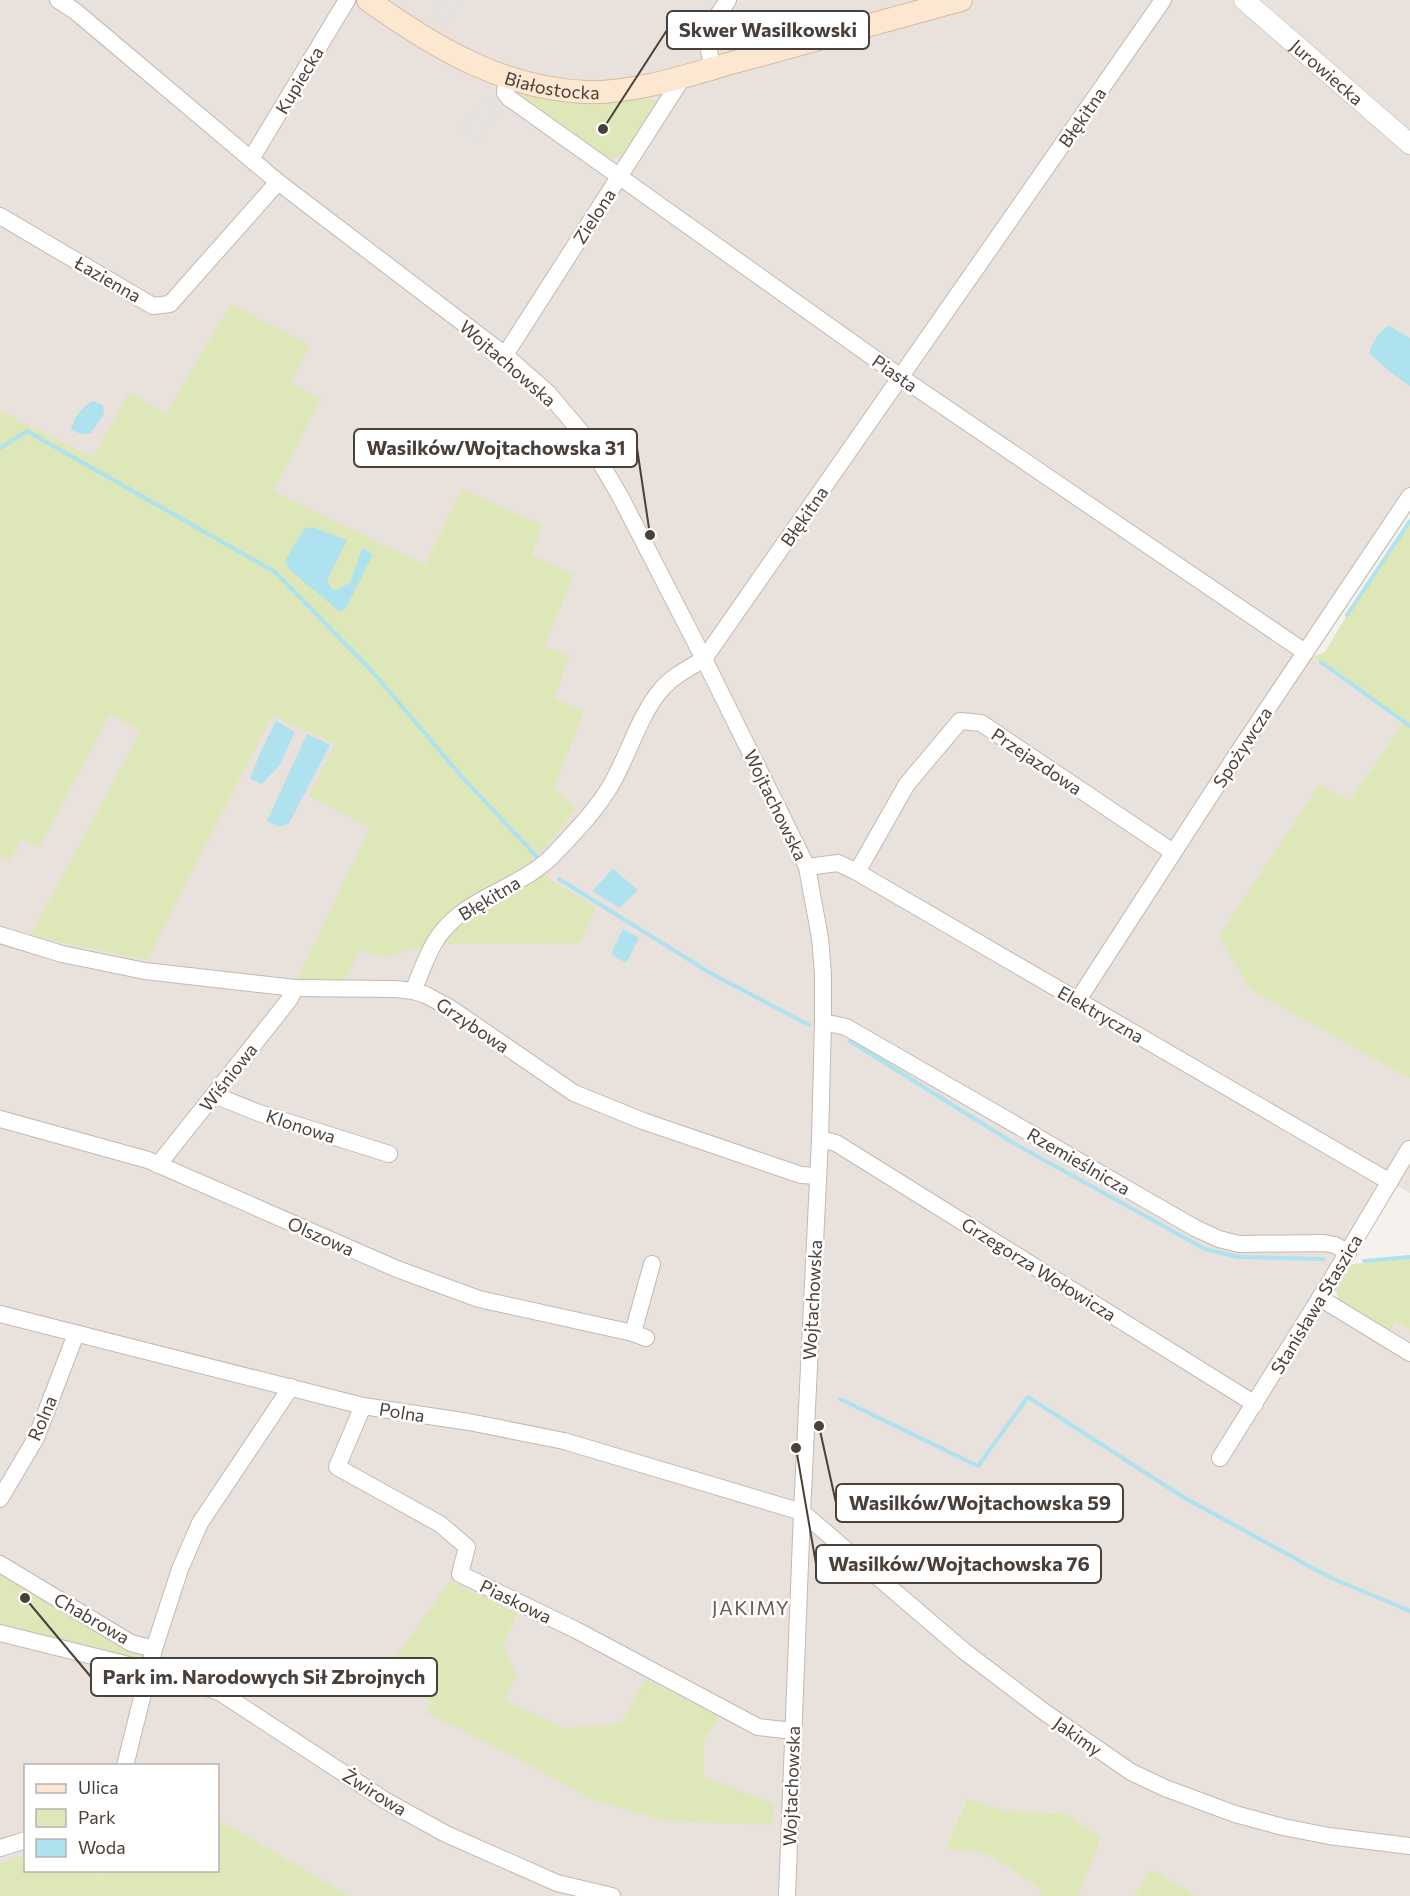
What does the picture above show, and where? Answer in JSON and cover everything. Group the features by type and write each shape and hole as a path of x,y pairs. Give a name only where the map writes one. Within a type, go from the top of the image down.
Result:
{"main road":[{"name":"Białostocka","path":"368,0 418,35 456,57 507,76 554,88 587,92 620,90 683,77 961,0"}],"street":[{"name":"Wojtachowska","path":"58,0 75,10 278,182 505,355 548,393 585,438 620,496 807,867 820,938 823,1022 820,1139 787,1896"},
{"name":"Kupiecka","path":"251,159 347,0"},
{"path":"713,68 707,35 728,0"},
{"name":"Błękitna","path":"419,993 432,948 444,929 472,904 534,871 556,853 606,793 648,708 661,689 681,672 704,659 902,378 1163,0"},
{"name":"Jurowiecka","path":"1244,0 1410,144"},
{"name":"Piasta","path":"507,76 505,93 509,98 902,378 1305,652"},
{"name":"Zielona","path":"505,355 683,77"},
{"name":"Łazienna","path":"0,216 153,306 170,304 278,182"},
{"name":"Spożywcza","path":"1078,1000 1173,852 1410,496"},
{"name":"Przejazdowa","path":"857,872 907,784 960,721 981,723 1173,852"},
{"name":"Elektryczna","path":"807,867 838,863 857,872 1390,1182"},
{"name":"Grzybowa","path":"0,935 62,954 145,971 295,988 363,988 419,993 450,1008 574,1094 643,1121 801,1175 818,1176"},
{"name":"Wiśniowa","path":"158,1165 289,1000 295,988"},
{"name":"Rzemieślnicza","path":"823,1022 846,1027 1195,1228 1219,1239 1239,1244 1259,1245 1324,1243 1335,1245 1348,1253"},
{"name":"Klonowa","path":"214,1095 259,1113 389,1154"},
{"name":"Olszowa","path":"0,1119 148,1160 397,1269 479,1299 640,1336 651,1264"},
{"name":"Grzegorza Wołowicza","path":"820,1139 836,1143 1255,1404"},
{"name":"Stanisława Staszica","path":"1220,1458 1348,1253 1409,1149"},
{"path":"1320,1298 1410,1353"},
{"name":"Polna","path":"0,1314 363,1406 469,1422 564,1441 802,1512"},
{"name":"Rolna","path":"0,1499 36,1438 76,1334"},
{"path":"125,1764 154,1649 180,1569 200,1523 291,1387"},
{"name":"Piaskowa","path":"363,1406 337,1467 440,1524 467,1547 460,1574 576,1630 758,1727 793,1731"},
{"name":"Jakimy","path":"802,1512 964,1651 1043,1711 1131,1772 1165,1788 1234,1814 1283,1827 1329,1836 1410,1846"},
{"name":"Chabrowa","path":"0,1564 131,1642 154,1649"},
{"name":"Żwirowa","path":"0,1633 181,1678 221,1693 386,1801 446,1834 556,1882 612,1896"},
{"path":"0,1848 24,1841"}],"shaded area":[{"path":"0,0 1410,0 1410,496 1305,652 1404,722 1349,801 1320,784 1251,990 1410,1079 1410,1193 1390,1182 1325,1291 1388,1332 1396,1321 1410,1330 1410,1896 1196,1896 1151,1868 1134,1896 1076,1896 1079,1894 1100,1837 1063,1813 1006,1811 967,1799 946,1847 987,1854 1034,1884 1042,1896 350,1896 219,1820 219,1764 24,1764 24,1872 110,1872 93,1896 0,1896"},
{"path":"443,0 461,0 447,25 432,16"},
{"path":"485,97 501,108 478,140 462,129"}],"green space":[{"path":"524,94 571,103 602,104 642,98 657,101 625,153 611,159 522,98"},
{"path":"231,304 310,345 291,383 321,399 273,491 425,565 462,489 542,525 532,555 573,575 545,646 569,656 554,698 584,711 554,788 576,809 546,846 531,859 552,881 596,907 580,943 447,944 384,957 360,950 345,980 297,980 370,828 309,796 335,744 272,715 147,960 30,936 141,731 110,714 39,848 22,839 9,861 0,856 0,411 93,458 129,392 166,414"},
{"path":"1410,521 1410,1079 1251,990 1219,936 1320,784 1349,801 1404,722 1313,657 1325,652"},
{"path":"1410,1259 1410,1330 1396,1321 1389,1332 1339,1300 1336,1291 1352,1264"},
{"path":"0,1567 146,1656 141,1662 0,1628"},
{"path":"450,1581 517,1613 503,1647 517,1675 505,1700 564,1728 621,1724 645,1679 719,1717 703,1742 704,1777 775,1804 771,1825 666,1821 593,1800 426,1712 432,1702 385,1672"},
{"path":"967,1799 1006,1811 1063,1813 1101,1837 1079,1894 1076,1896 1042,1896 1034,1884 987,1854 946,1848"},
{"path":"219,1820 350,1896 0,1896 0,1864 24,1855 24,1872 98,1872 105,1874 106,1872 219,1872"},
{"path":"1151,1868 1196,1896 1134,1896"}],"water":[{"path":"1389,326 1410,338 1410,386 1370,354 1376,338"},
{"path":"93,401 103,405 104,414 91,433 82,434 71,430 79,413"},
{"path":"312,527 347,540 327,580 333,591 350,583 362,548 373,554 346,608 340,612 291,571 285,561 304,529"},
{"path":"276,721 295,732 279,766 262,784 250,779"},
{"path":"307,734 330,745 289,823 279,827 267,821"},
{"path":"613,869 638,890 620,908 592,891"},
{"path":"623,929 639,938 626,963 611,954"}],"waterway":[{"path":"0,448 27,431 275,572 371,670 463,778 540,860"},
{"path":"1347,615 1410,521"},
{"path":"1321,662 1410,726"},
{"path":"559,879 712,974 809,1025"},
{"path":"850,1041 1015,1144 1205,1249 1238,1257 1323,1259"},
{"path":"1364,1261 1410,1257"},
{"path":"840,1399 978,1466 1028,1397 1183,1497 1331,1578 1410,1611"}],"place":[{"name":"Skwer Wasilkowski","path":"603,129"},
{"name":"Wasilków/Wojtachowska 31","path":"650,535"},
{"name":"Wasilków/Wojtachowska 59","path":"819,1426"},
{"name":"Wasilków/Wojtachowska 76","path":"796,1448"},
{"name":"Park im. Narodowych Sił Zbrojnych","path":"25,1598"}],"district":[{"name":"JAKIMY","path":"751,1607"}]}
